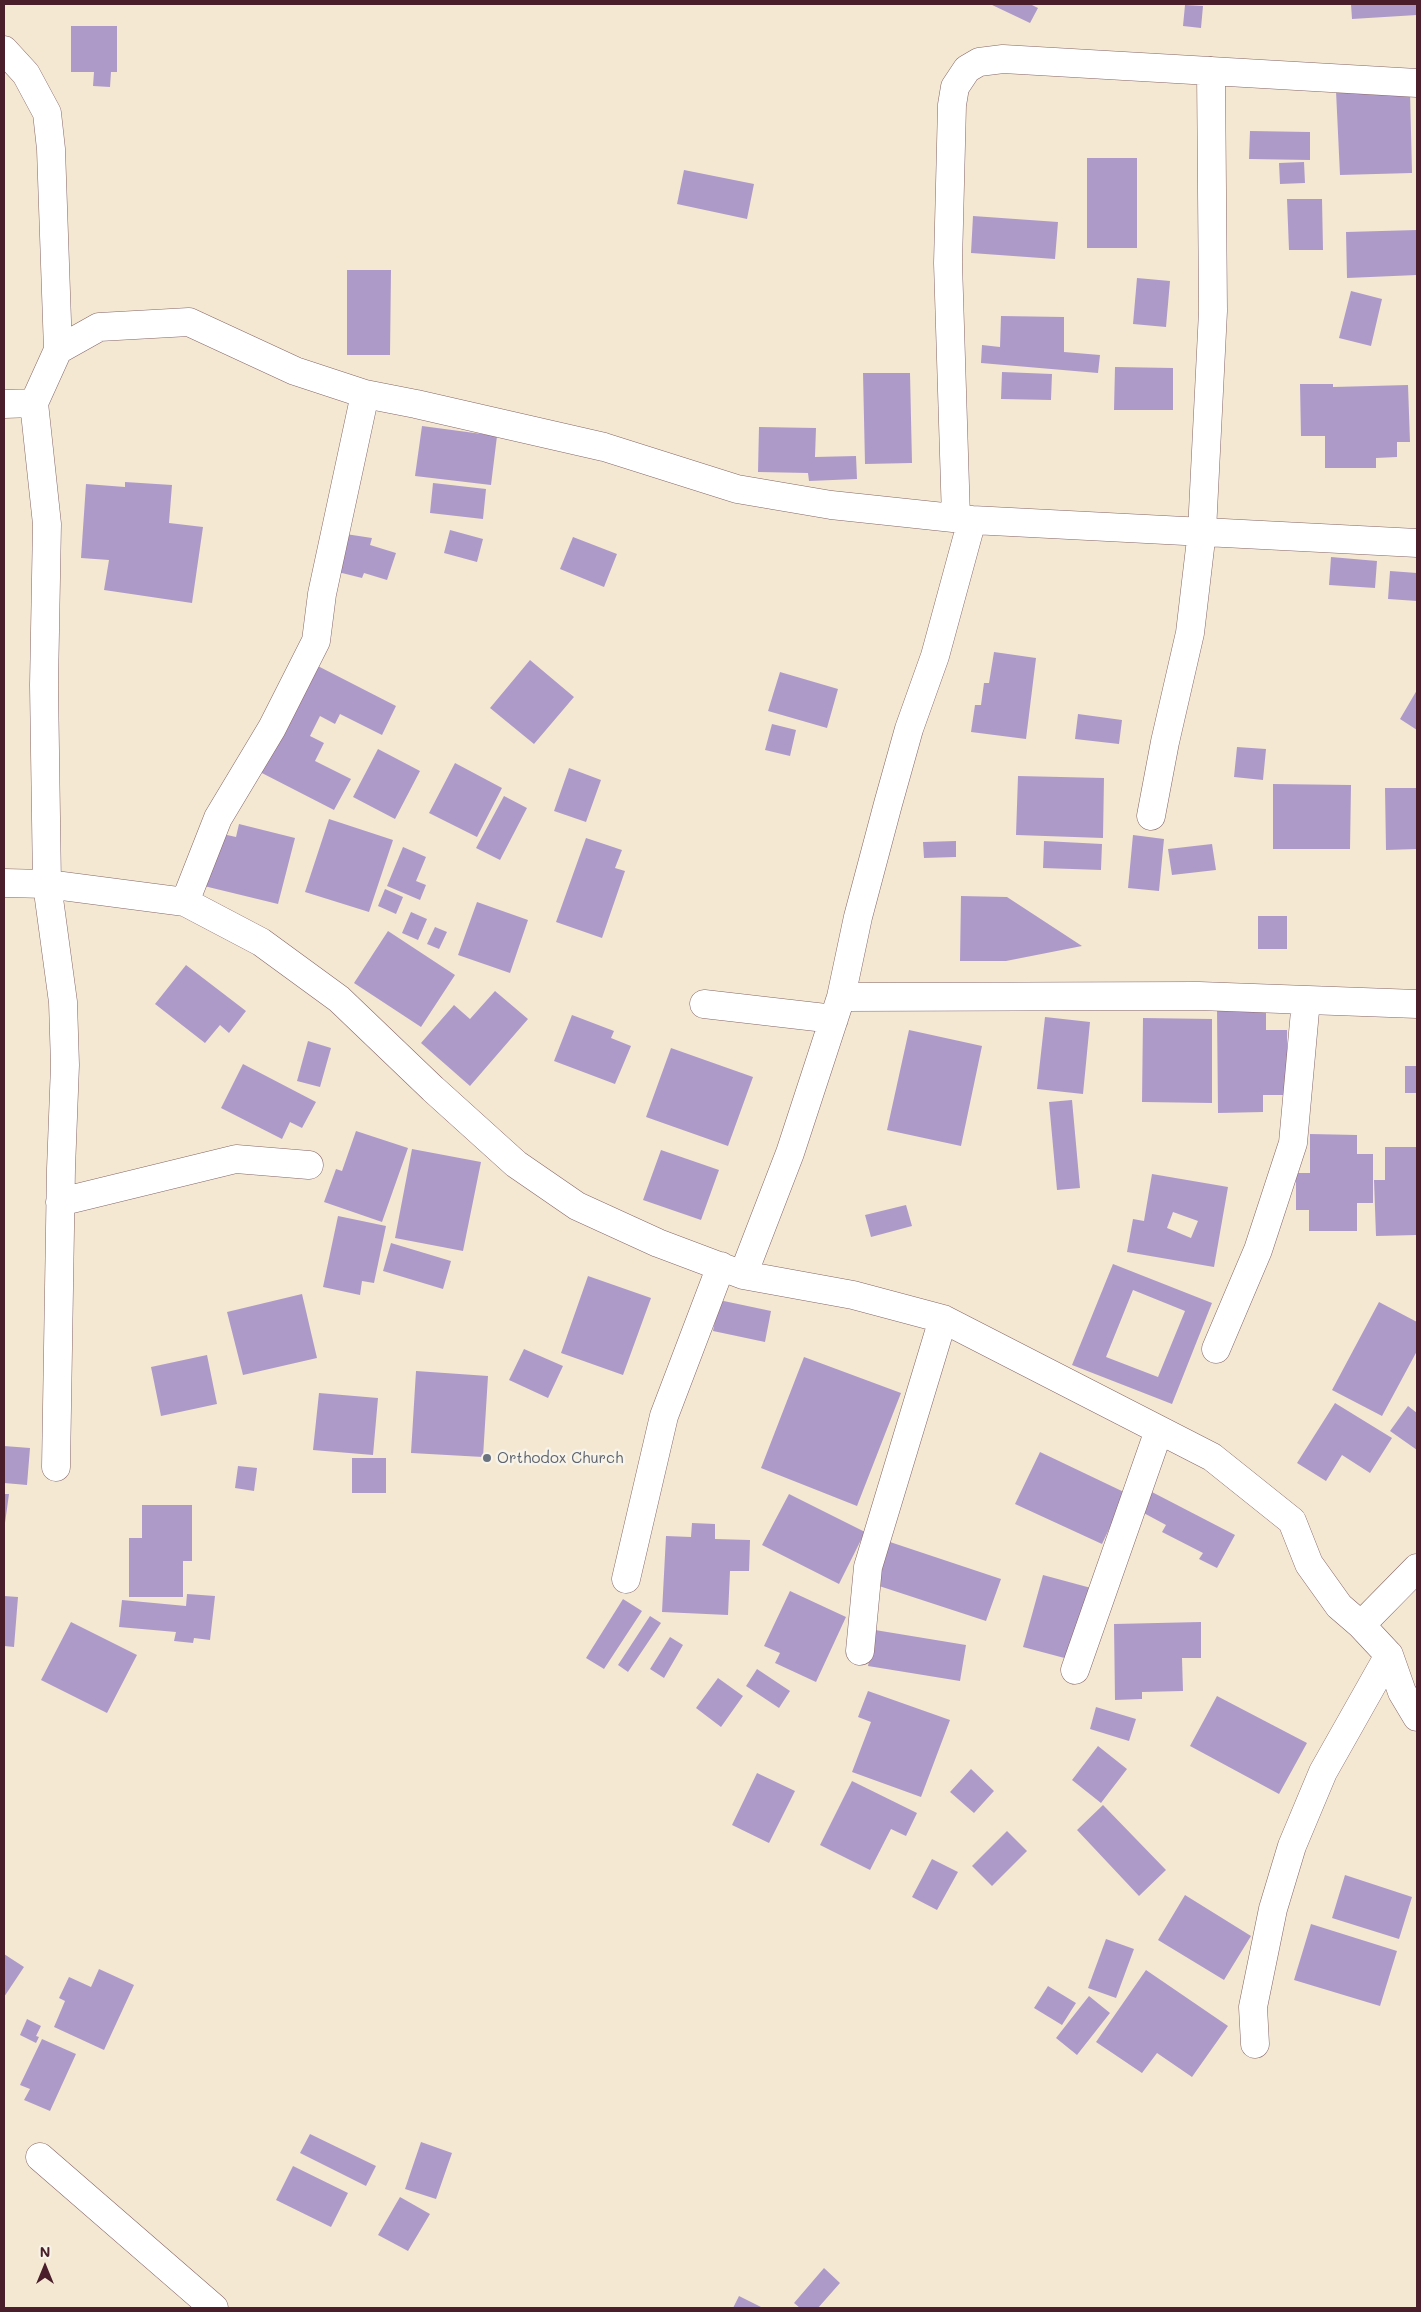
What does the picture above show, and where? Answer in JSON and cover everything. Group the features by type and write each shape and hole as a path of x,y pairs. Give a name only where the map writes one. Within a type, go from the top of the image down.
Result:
{"street":[{"path":"4,50 26,74 47,113 51,149 58,350 34,403 47,524 44,685 47,884 64,1002 65,1065 60,1202 56,1467"},
{"path":"626,1579 664,1416 732,1270 790,1153 837,1008 858,917 909,729 935,656 964,519 948,263 952,104 955,86 967,69 979,62 1003,59 1417,83"},
{"path":"1151,816 1165,742 1190,632 1202,531 1213,311 1211,71"},
{"path":"58,350 99,327 189,322 295,371 365,394 604,447 737,489 831,505 964,519 1417,543"},
{"path":"185,902 218,818 272,728 316,641 322,594 365,394"},
{"path":"4,404 34,403"},
{"path":"4,882 47,884 185,902 261,942 339,999 433,1089 516,1164 570,1201 658,1242 732,1270 853,1295 943,1320 1212,1457 1292,1520 1309,1564 1339,1606 1361,1625 1389,1655 1402,1692 1417,1717"},
{"path":"704,1004 837,1008 1199,996 1417,1004"},
{"path":"1216,1349 1258,1250 1293,1143 1306,1000"},
{"path":"60,1202 236,1159 309,1165"},
{"path":"860,1652 868,1567 943,1320"},
{"path":"1075,1670 1159,1430"},
{"path":"1361,1625 1417,1568"},
{"path":"1255,2044 1253,2007 1273,1909 1292,1846 1323,1772 1389,1655"},
{"path":"40,2157 214,2308"}],"building":[{"path":"990,4 1030,4 1038,8 1030,23"},
{"path":"1351,4 1417,4 1417,15 1352,19"},
{"path":"1185,5 1203,6 1201,28 1183,26"},
{"path":"71,26 117,26 117,72 111,72 110,87 93,86 94,72 71,72"},
{"path":"1410,90 1412,173 1340,175 1336,91"},
{"path":"1250,131 1310,132 1310,160 1249,159"},
{"path":"1087,158 1137,158 1137,248 1087,248"},
{"path":"1304,162 1305,183 1280,184 1279,163"},
{"path":"684,170 754,184 747,219 677,204"},
{"path":"1287,199 1322,199 1323,250 1289,250"},
{"path":"973,216 1058,222 1055,259 971,253"},
{"path":"1417,230 1417,275 1347,278 1346,232"},
{"path":"347,270 391,270 390,355 347,355"},
{"path":"1137,278 1170,281 1166,327 1133,324"},
{"path":"1351,291 1382,299 1371,346 1339,338"},
{"path":"1001,316 1064,317 1064,352 1100,355 1098,373 981,363 982,345 1000,347"},
{"path":"1115,367 1173,368 1173,410 1114,410"},
{"path":"1002,372 1052,374 1051,400 1001,399"},
{"path":"863,373 910,373 912,463 865,464"},
{"path":"1300,384 1333,384 1333,387 1408,385 1410,442 1397,442 1397,457 1376,458 1376,468 1325,468 1325,436 1301,436"},
{"path":"422,426 497,436 491,485 415,476"},
{"path":"759,427 816,428 815,457 856,456 857,479 809,481 808,473 758,472"},
{"path":"125,482 172,485 169,523 203,527 192,603 104,590 109,560 81,558 86,484 125,487"},
{"path":"433,483 486,489 483,519 430,513"},
{"path":"450,530 483,539 477,562 444,553"},
{"path":"339,533 372,538 370,545 396,553 387,580 364,573 362,578 338,572"},
{"path":"573,537 617,554 604,587 560,569"},
{"path":"1331,557 1377,561 1375,588 1329,585"},
{"path":"1390,571 1417,573 1417,601 1388,599"},
{"path":"994,652 1036,658 1026,739 971,732 975,705 981,705 984,683 989,683"},
{"path":"530,660 574,697 534,744 490,708"},
{"path":"312,663 396,706 382,735 340,714 335,724 320,716 310,736 324,743 315,761 351,779 334,810 256,770"},
{"path":"780,672 838,689 827,728 768,711"},
{"path":"1417,690 1417,730 1400,719"},
{"path":"1078,714 1122,720 1119,744 1075,739"},
{"path":"772,724 796,730 790,756 765,750"},
{"path":"1237,747 1266,749 1263,780 1234,777"},
{"path":"378,749 420,771 395,819 353,797"},
{"path":"455,763 502,788 477,837 429,813"},
{"path":"569,768 601,780 586,822 554,811"},
{"path":"1018,776 1104,778 1103,838 1016,835"},
{"path":"1273,784 1351,785 1350,849 1273,849"},
{"path":"1385,788 1417,788 1417,849 1386,850"},
{"path":"504,796 527,808 500,860 476,848"},
{"path":"329,819 393,840 369,912 305,892"},
{"path":"239,824 295,838 278,904 204,886 218,833 236,837"},
{"path":"1133,835 1164,839 1159,891 1128,888"},
{"path":"586,838 622,850 615,868 625,871 602,938 556,922"},
{"path":"956,841 956,857 924,858 923,842"},
{"path":"1044,841 1102,844 1101,870 1043,868"},
{"path":"1212,844 1216,870 1172,875 1168,849"},
{"path":"403,847 426,857 416,881 426,885 420,900 387,886"},
{"path":"385,889 403,897 396,914 378,906"},
{"path":"961,896 1007,897 1082,946 1006,961 960,961"},
{"path":"477,902 528,920 510,973 458,955"},
{"path":"411,912 427,919 418,940 402,933"},
{"path":"1258,916 1287,916 1287,949 1258,949"},
{"path":"435,927 447,932 439,949 427,944"},
{"path":"388,931 455,975 421,1027 354,983"},
{"path":"186,965 246,1011 229,1033 220,1025 205,1043 155,1004"},
{"path":"495,991 528,1019 470,1086 421,1043 454,1005 470,1019"},
{"path":"1217,1009 1266,1009 1266,1030 1287,1030 1287,1095 1263,1095 1263,1112 1218,1113"},
{"path":"572,1015 614,1031 611,1038 631,1046 615,1084 554,1061"},
{"path":"1045,1017 1090,1022 1083,1094 1037,1089"},
{"path":"1143,1018 1212,1019 1212,1103 1142,1102"},
{"path":"909,1030 982,1046 961,1146 887,1130"},
{"path":"308,1041 331,1048 320,1087 297,1081"},
{"path":"671,1048 753,1077 728,1146 646,1117"},
{"path":"243,1064 316,1102 302,1128 290,1122 282,1139 221,1108"},
{"path":"1405,1066 1417,1066 1417,1093 1405,1093"},
{"path":"1072,1100 1080,1188 1057,1190 1049,1102"},
{"path":"356,1131 408,1148 382,1222 324,1202 336,1169 342,1171"},
{"path":"1310,1134 1357,1135 1357,1154 1373,1154 1373,1203 1357,1203 1357,1231 1309,1231 1309,1210 1296,1210 1296,1173 1310,1173"},
{"path":"1385,1147 1417,1147 1417,1235 1376,1236 1374,1180 1385,1180"},
{"path":"412,1149 481,1162 463,1251 395,1238"},
{"path":"661,1150 719,1170 701,1220 643,1200"},
{"path":"1152,1174 1228,1187 1214,1267 1127,1252 1133,1219 1144,1221","holes":["1173,1212 1198,1221 1191,1238 1167,1228"]},
{"path":"906,1205 912,1226 871,1237 865,1215"},
{"path":"338,1216 386,1226 374,1283 362,1281 360,1295 323,1287"},
{"path":"391,1243 451,1261 443,1289 383,1271"},
{"path":"1113,1264 1212,1303 1172,1404 1072,1365","holes":["1133,1290 1185,1311 1158,1377 1106,1357"]},
{"path":"588,1276 651,1298 623,1375 561,1353"},
{"path":"302,1294 317,1358 243,1375 227,1312"},
{"path":"719,1300 771,1311 765,1342 713,1331"},
{"path":"1379,1302 1417,1322 1417,1351 1382,1416 1332,1390"},
{"path":"524,1349 563,1366 548,1398 509,1380"},
{"path":"207,1355 217,1404 161,1416 151,1367"},
{"path":"804,1357 901,1393 857,1506 761,1468"},
{"path":"416,1371 488,1376 483,1457 411,1453"},
{"path":"319,1393 378,1398 373,1455 313,1450"},
{"path":"1335,1403 1392,1438 1370,1473 1342,1455 1326,1481 1297,1463"},
{"path":"1408,1406 1417,1413 1417,1450 1390,1431"},
{"path":"4,1446 30,1448 27,1485 4,1483"},
{"path":"1040,1452 1126,1493 1102,1544 1015,1504"},
{"path":"352,1458 386,1458 386,1493 352,1493"},
{"path":"238,1466 257,1468 254,1491 235,1488"},
{"path":"1150,1491 1235,1535 1217,1568 1199,1559 1203,1553 1162,1532 1166,1525 1140,1511"},
{"path":"4,1494 9,1494 5,1523 4,1523"},
{"path":"789,1494 865,1532 839,1584 762,1545"},
{"path":"142,1505 192,1505 192,1561 183,1561 183,1597 129,1597 129,1538 142,1538"},
{"path":"692,1523 715,1524 715,1539 750,1540 749,1571 730,1571 728,1615 662,1612 666,1536 691,1537"},
{"path":"887,1541 1001,1579 986,1621 873,1584"},
{"path":"1043,1575 1091,1588 1072,1660 1023,1647"},
{"path":"790,1591 846,1617 816,1682 775,1663 780,1653 764,1646"},
{"path":"187,1594 215,1596 210,1640 194,1638 193,1643 174,1641 176,1632 119,1627 122,1600 186,1606"},
{"path":"4,1596 18,1597 14,1647 4,1646"},
{"path":"623,1599 642,1611 604,1669 586,1658"},
{"path":"650,1616 661,1623 628,1672 618,1665"},
{"path":"71,1622 137,1655 107,1713 41,1680"},
{"path":"1201,1622 1201,1658 1182,1658 1183,1691 1142,1692 1142,1699 1115,1700 1114,1624"},
{"path":"875,1630 966,1645 960,1681 868,1666"},
{"path":"670,1637 683,1645 664,1678 650,1669"},
{"path":"757,1669 790,1691 779,1708 746,1686"},
{"path":"718,1678 743,1696 721,1727 696,1708"},
{"path":"868,1691 950,1720 921,1797 852,1772 871,1722 858,1717"},
{"path":"1217,1696 1307,1743 1279,1794 1190,1746"},
{"path":"1096,1707 1136,1719 1129,1741 1090,1729"},
{"path":"1098,1746 1127,1769 1101,1803 1072,1780"},
{"path":"971,1769 994,1791 974,1813 950,1792"},
{"path":"757,1773 795,1791 769,1843 732,1825"},
{"path":"852,1781 917,1813 906,1836 891,1829 870,1870 820,1845"},
{"path":"1103,1805 1166,1870 1139,1896 1077,1830"},
{"path":"1007,1831 1027,1851 992,1886 972,1866"},
{"path":"932,1859 958,1872 937,1910 912,1897"},
{"path":"1345,1875 1412,1897 1399,1939 1332,1918"},
{"path":"1185,1895 1251,1936 1224,1980 1158,1940"},
{"path":"1311,1924 1397,1951 1380,2006 1294,1980"},
{"path":"1106,1939 1134,1949 1116,1998 1088,1988"},
{"path":"4,1954 24,1967 4,1997"},
{"path":"99,1969 134,1985 104,2050 54,2027 65,2001 59,1998 69,1977 91,1987"},
{"path":"1146,1970 1228,2026 1192,2077 1157,2053 1142,2073 1096,2042"},
{"path":"1048,1986 1076,2003 1062,2025 1034,2008"},
{"path":"1089,1996 1110,2013 1077,2055 1056,2038"},
{"path":"27,2019 41,2026 36,2036 39,2037 36,2043 20,2035"},
{"path":"42,2039 76,2054 50,2111 24,2100 30,2089 20,2085"},
{"path":"310,2134 376,2166 366,2186 300,2153"},
{"path":"421,2142 452,2153 436,2199 405,2189"},
{"path":"293,2166 348,2193 331,2227 276,2200"},
{"path":"400,2197 430,2214 408,2251 378,2235"},
{"path":"824,2268 840,2283 818,2308 800,2308 794,2303"},
{"path":"739,2296 763,2308 733,2308"}],"place":[{"name":"Orthodox Church","path":"487,1458"}]}
